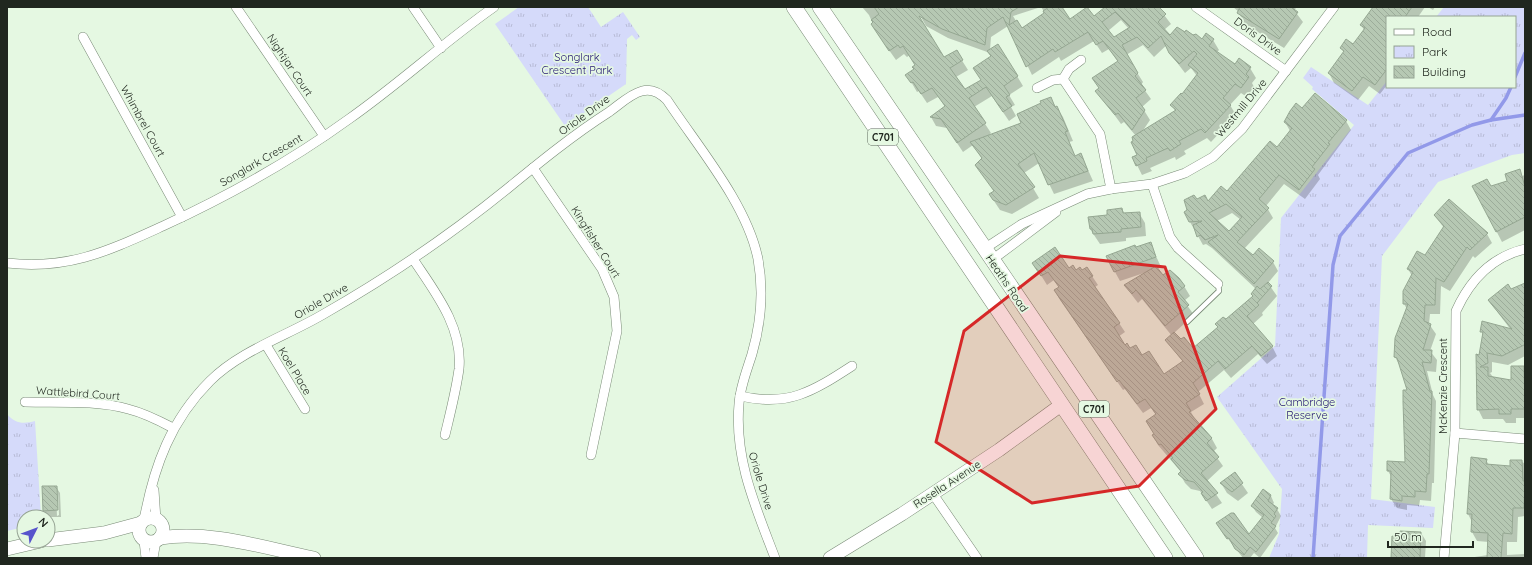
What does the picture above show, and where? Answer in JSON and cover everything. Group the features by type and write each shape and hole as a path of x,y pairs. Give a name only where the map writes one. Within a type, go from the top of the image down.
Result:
{"main road":[{"name":"Heaths Road","path":"794,7 971,267 1061,405 1166,558"},
{"name":"Heaths Road","path":"820,7 1196,558"},
{"path":"971,267 988,254"},
{"path":"1061,405 1081,391"}],"street":[{"name":"Nightjar Court","path":"236,7 324,136"},
{"path":"413,7 441,48"},
{"name":"Songlark Crescent","path":"7,263 47,264 88,257 122,244 182,217 248,182 324,136 396,84 494,7"},
{"name":"Doris Drive","path":"1196,7 1286,71"},
{"name":"Westmill Drive","path":"988,254 1022,224 1088,194 1111,189 1152,184 1186,174 1213,157 1242,129 1334,7"},
{"name":"Whimbrel Court","path":"83,36 182,217"},
{"path":"1063,79 1069,69 1081,60"},
{"path":"1037,88 1053,80 1063,79"},
{"path":"1063,79 1100,134 1111,189"},
{"name":"Oriole Drive","path":"150,521 153,485 162,454 173,428 190,403 219,372 329,311 413,259 479,211 592,123 633,95 648,90 663,96 736,203 749,229 757,258 761,289 760,322 740,396 738,425 740,457 751,494 775,558"},
{"name":"Kingfisher Court","path":"533,168 602,269 614,297 616,332 591,455"},
{"path":"1152,184 1164,223 1170,236 1178,248 1218,284"},
{"name":"Westmill Drive","path":"988,254 1068,203"},
{"name":"McKenzie Crescent","path":"1444,558 1455,433 1456,310 1463,294 1476,277 1502,256 1525,248"},
{"path":"413,259 451,322 458,346 459,369 445,435"},
{"name":"Koel Place","path":"266,345 305,409"},
{"path":"740,396 771,401 795,398 814,390 852,366"},
{"name":"Wattlebird Court","path":"25,402 89,404 126,408 151,417 173,428"},
{"name":"Rosella Avenue","path":"830,558 876,532 999,450 1061,405"},
{"path":"1455,433 1525,439"},
{"path":"932,494 977,558"},
{"path":"150,521 138,531 150,540 153,558"},
{"path":"146,558 150,540 163,529 150,521"},
{"path":"56,539 104,533 150,521 196,535 223,539 314,558"},
{"path":"104,533 150,540 196,535"}],"lane":[{"path":"1187,322 1219,291 1218,284"}],"highlighted area":[{"path":"1060,256 1165,267 1216,409 1139,486 1032,503 936,442 964,331"}],"green space":[{"name":"Songlark Crescent Park","path":"519,7 588,7 601,27 623,12 640,37 636,40 632,35 627,39 626,84 565,126 495,24"},
{"name":"Cambridge Reserve","path":"1444,7 1525,7 1525,153 1512,155 1438,182 1382,256 1371,499 1435,507 1433,528 1368,525 1367,558 1269,558 1279,534 1282,489 1217,397 1275,346 1281,218 1354,125 1312,89 1313,87 1303,78 1311,67 1368,105 1386,82 1386,88 1516,88 1516,16 1437,16"},
{"path":"7,414 13,420 20,422 27,423 35,421 40,509 16,509 16,529 7,531"}],"building":[{"path":"874,7 1019,7 1011,12 1009,25 1017,20 1022,28 1044,13 1043,11 1049,7 1062,7 1070,19 1087,7 1094,16 1105,7 1159,7 1166,14 1158,22 1170,35 1177,27 1185,32 1186,30 1193,35 1196,34 1202,39 1206,33 1214,39 1209,46 1235,64 1239,58 1251,67 1246,74 1249,77 1241,88 1235,84 1223,98 1231,105 1205,133 1201,129 1179,141 1181,144 1170,151 1168,148 1146,158 1147,161 1136,166 1132,157 1137,155 1131,142 1133,141 1132,137 1176,110 1170,105 1181,93 1182,94 1198,73 1188,65 1197,54 1194,51 1179,64 1169,53 1161,36 1148,48 1137,37 1122,45 1138,73 1135,76 1146,90 1136,98 1145,110 1132,130 1118,113 1115,115 1095,91 1099,88 1092,78 1118,61 1103,41 1096,45 1088,32 1055,52 1053,49 1026,67 1003,17 987,28 985,45 942,29 919,16 944,57 957,50 963,60 950,68 965,89 981,80 973,68 991,56 987,51 998,44 1018,76 1004,86 1010,95 1006,97 1012,106 1003,112 986,87 969,98 986,123 957,143 941,119 930,117 945,106 932,88 921,94 913,82 911,83 905,75 914,69 912,67 915,65 903,46 900,48 898,45 889,51 871,24 873,22 871,20 879,14","holes":["1115,12 1130,27 1114,37 1102,22"]},
{"path":"1240,7 1291,7 1298,12 1279,39 1237,13"},
{"path":"1373,7 1412,7 1406,16 1386,16 1386,70 1375,85 1363,77 1352,91 1328,73 1344,51 1340,48 1346,39 1353,44 1365,28 1360,25"},
{"path":"1315,93 1347,120 1328,143 1330,144 1312,167 1315,169 1299,190 1279,175 1259,199 1269,208 1237,242 1253,255 1259,248 1274,261 1254,284 1208,242 1218,235 1205,240 1200,235 1197,237 1193,225 1202,221 1189,222 1184,212 1187,210 1184,200 1194,195 1197,199 1205,195 1208,201 1221,186 1227,191 1270,141 1277,147 1292,128 1284,122 1296,103 1302,108","holes":["1226,204 1242,217 1229,231 1209,213"]},
{"path":"1051,97 1055,107 1057,106 1068,131 1065,132 1075,156 1081,153 1088,171 1048,185 1034,153 1018,164 1035,187 1006,205 993,200 989,194 994,191 975,165 982,158 970,142 1021,123 1017,114 1041,103 1040,101"},
{"path":"1520,169 1525,187 1525,217 1496,232 1472,186 1487,179 1491,186 1507,181 1505,174"},
{"path":"1449,199 1488,233 1470,250 1467,247 1444,282 1436,278 1435,305 1425,305 1424,321 1431,324 1423,350 1432,350 1431,363 1422,362 1430,391 1432,391 1429,474 1427,474 1426,492 1415,491 1415,497 1402,496 1402,501 1390,499 1391,471 1387,471 1387,461 1405,462 1403,390 1407,390 1397,358 1394,357 1395,338 1408,304 1403,304 1403,291 1413,272 1407,269 1417,251 1425,255 1444,226 1434,215"},
{"path":"1122,208 1123,213 1140,212 1141,227 1121,229 1121,232 1093,234 1092,229 1090,229 1088,217 1107,215 1107,210"},
{"path":"1151,242 1156,257 1114,272 1106,256 1135,245 1136,247"},
{"path":"1055,247 1069,268 1073,265 1076,270 1080,267 1082,270 1087,267 1093,276 1089,278 1120,323 1114,327 1125,345 1127,343 1130,348 1136,345 1142,355 1149,351 1164,374 1183,361 1165,340 1174,332 1181,339 1184,337 1193,348 1218,327 1215,324 1223,317 1226,319 1253,296 1251,294 1257,286 1260,289 1268,282 1272,286 1257,303 1259,305 1247,316 1273,346 1261,356 1252,346 1225,369 1218,361 1193,383 1200,394 1186,403 1191,411 1189,412 1212,438 1207,443 1219,457 1201,473 1218,493 1206,501 1201,493 1203,492 1194,482 1185,480 1178,474 1181,471 1171,459 1173,458 1161,444 1159,445 1152,435 1154,434 1146,421 1156,414 1145,399 1137,404 1119,380 1117,382 1054,290 1059,287 1048,272 1041,276 1032,263"},
{"path":"1156,266 1163,275 1170,270 1179,278 1185,286 1178,292 1189,305 1165,326 1136,290 1132,294 1124,285"},
{"path":"1525,283 1525,346 1524,345 1502,356 1487,353 1488,363 1480,367 1488,367 1488,376 1511,380 1511,366 1524,366 1525,409 1511,409 1511,414 1499,414 1499,409 1477,410 1476,354 1479,355 1483,332 1480,332 1482,321 1512,329 1488,300 1508,284 1511,289"},
{"path":"1471,457 1487,459 1486,464 1510,466 1510,460 1522,460 1523,481 1525,481 1524,508 1513,508 1512,534 1503,533 1501,558 1487,558 1488,533 1471,532 1472,514 1467,514"},
{"path":"1235,472 1243,483 1232,492 1220,483"},
{"path":"42,486 57,486 58,510 43,509"},
{"path":"1263,489 1271,495 1268,501 1278,508 1274,514 1276,516 1271,523 1276,526 1256,552 1250,547 1244,555 1235,549 1229,538 1227,539 1216,523 1231,513 1234,513 1249,534 1264,515 1251,506"},
{"path":"1400,531 1421,532 1420,558 1391,558 1392,536 1400,537"}],"waterway":[{"path":"1516,75 1525,53"},
{"path":"1491,120 1506,98 1511,88"},
{"path":"1313,558 1333,265 1340,236 1408,153 1472,125 1491,120 1525,115"}]}
